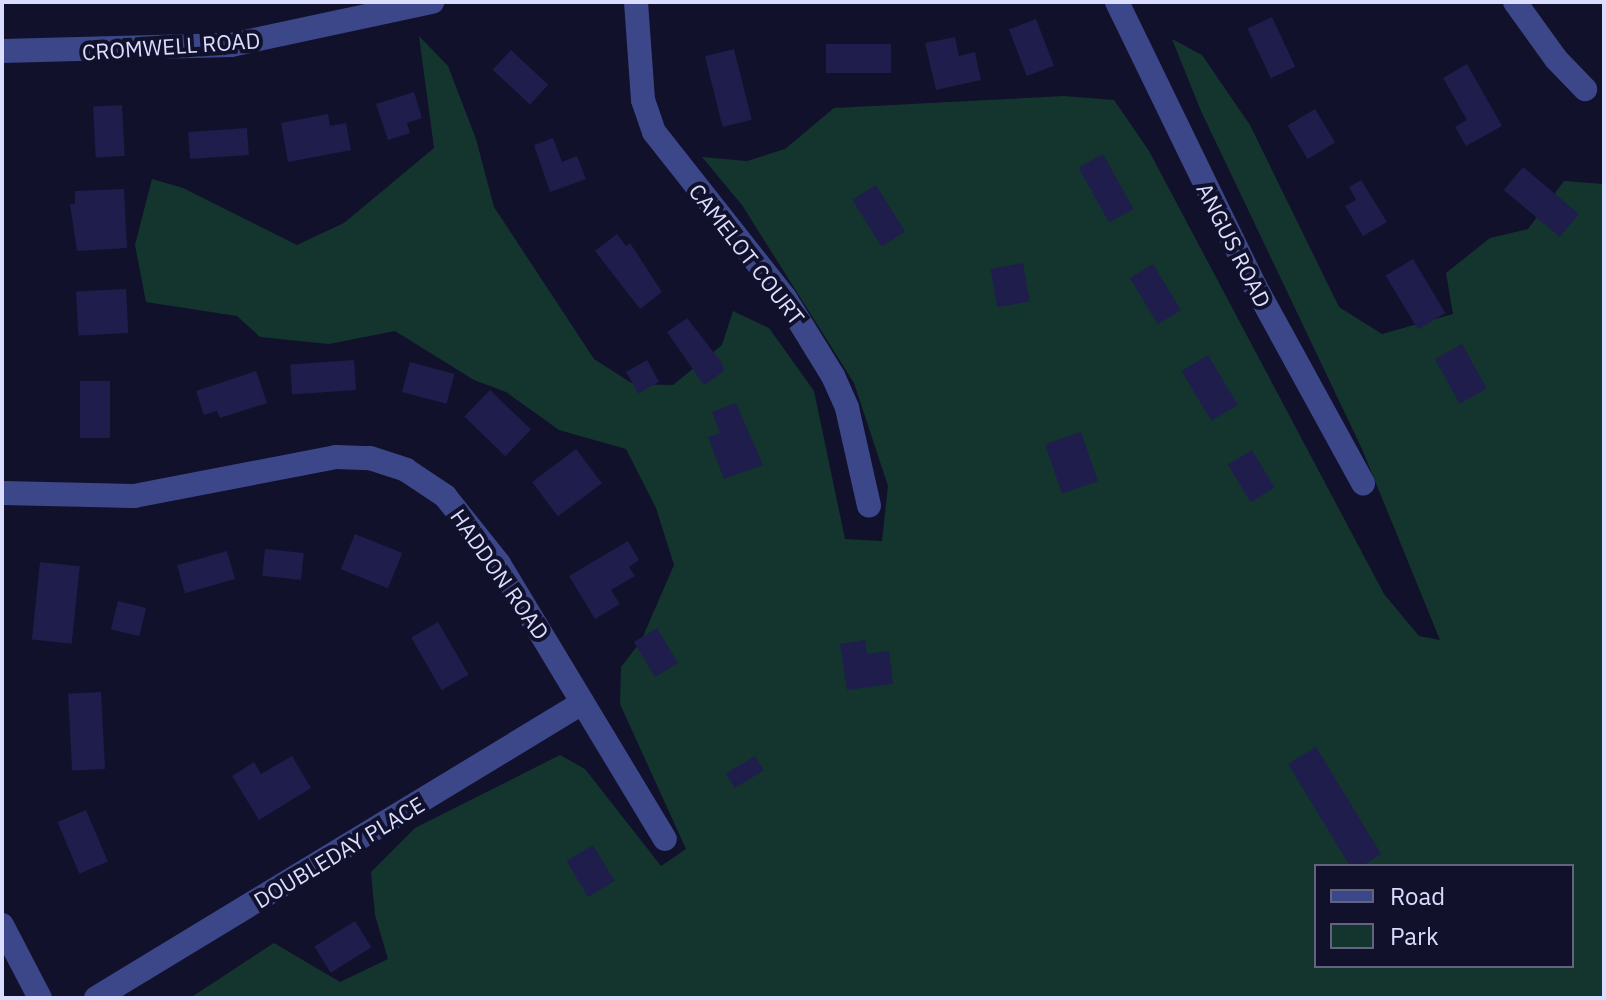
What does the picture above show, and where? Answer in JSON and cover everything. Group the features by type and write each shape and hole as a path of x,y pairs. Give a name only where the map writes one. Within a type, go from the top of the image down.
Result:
{"street":[{"name":"CROMWELL ROAD","path":"2,51 231,45 432,2"},
{"name":"CAMELOT COURT","path":"636,2 643,100 654,132 785,298 833,376 856,438 869,506"},
{"name":"ANGUS ROAD","path":"1117,2 1260,297 1363,483"},
{"path":"1515,2 1556,59 1585,89"},
{"name":"HADDON ROAD","path":"2,493 134,496 336,457 387,463 445,496 474,530 529,610 665,839"},
{"name":"DOUBLEDAY PLACE","path":"96,998 582,703"},
{"path":"2,925 40,998"}],"green space":[{"path":"419,36 448,66 476,139 494,207 594,359 633,384 673,385 722,345 733,311 769,328 814,391 845,539 882,541 888,486 854,383 742,205 702,157 747,161 785,149 834,108 1064,96 1114,100 1149,151 1384,594 1419,636 1440,640 1362,449 1201,111 1172,39 1202,55 1250,125 1339,307 1382,334 1453,314 1446,273 1490,238 1528,229 1564,181 1604,184 1604,998 190,998 274,943 340,982 388,959 375,915 371,872 415,828 560,755 585,769 661,866 686,849 620,704 621,667 641,641 674,565 656,508 626,449 559,430 506,392 474,380 395,331 329,344 260,337 237,316 146,302 135,245 152,179 183,188 297,245 344,223 434,148"}],"building":[{"path":"1272,17 1295,67 1271,78 1248,28"},
{"path":"1036,19 1054,66 1027,76 1009,29"},
{"path":"955,37 959,56 975,52 981,80 936,90 925,43"},
{"path":"826,44 891,44 891,73 826,73"},
{"path":"734,49 752,120 723,127 705,56"},
{"path":"511,50 548,85 530,105 493,70"},
{"path":"1467,64 1502,126 1466,146 1455,127 1467,120 1443,78"},
{"path":"414,92 422,118 407,123 410,133 388,140 376,104"},
{"path":"122,105 125,156 96,157 93,107"},
{"path":"1315,109 1335,142 1308,159 1288,125"},
{"path":"328,114 330,126 346,123 351,150 288,162 281,123"},
{"path":"247,128 249,155 190,159 188,132"},
{"path":"553,138 562,162 577,156 586,179 550,192 534,145"},
{"path":"1103,154 1134,209 1109,223 1079,168"},
{"path":"1523,167 1579,214 1560,237 1504,190"},
{"path":"1361,180 1387,222 1363,236 1345,206 1356,200 1349,187"},
{"path":"876,185 905,232 881,246 852,200"},
{"path":"124,189 127,248 77,251 70,204 75,204 75,191"},
{"path":"617,234 626,246 630,243 662,292 640,309 595,251"},
{"path":"1413,259 1445,313 1418,329 1386,275"},
{"path":"1023,263 1030,301 997,307 991,269"},
{"path":"1153,264 1181,310 1158,324 1130,278"},
{"path":"126,289 128,333 78,336 76,292"},
{"path":"687,318 722,363 724,371 704,385 667,332"},
{"path":"1462,344 1487,389 1460,404 1435,359"},
{"path":"1208,355 1238,405 1211,421 1181,371"},
{"path":"354,360 356,390 292,394 290,364"},
{"path":"647,360 659,382 638,394 626,372"},
{"path":"410,362 454,374 446,404 402,392"},
{"path":"256,371 267,403 220,418 217,411 204,415 196,391"},
{"path":"80,381 110,381 110,438 80,438"},
{"path":"490,390 531,430 505,456 464,417"},
{"path":"736,403 763,465 724,479 708,437 720,433 712,412"},
{"path":"1081,432 1098,481 1062,494 1045,444"},
{"path":"576,449 602,483 558,516 532,482"},
{"path":"1252,450 1275,488 1251,502 1228,464"},
{"path":"355,534 402,553 388,588 341,569"},
{"path":"628,541 639,560 629,567 635,576 611,590 620,604 595,619 569,576"},
{"path":"265,549 304,553 301,580 262,576"},
{"path":"227,551 235,579 185,593 177,565"},
{"path":"40,562 80,566 72,644 32,640"},
{"path":"118,601 146,608 139,636 111,629"},
{"path":"438,622 468,675 442,690 411,638"},
{"path":"657,628 678,663 655,677 634,642"},
{"path":"865,640 867,654 889,651 893,684 847,690 840,644"},
{"path":"101,692 105,769 72,771 68,694"},
{"path":"1316,747 1381,854 1365,864 1349,864 1288,764"},
{"path":"292,756 311,788 259,820 232,776 254,762 261,774"},
{"path":"755,756 764,771 735,788 726,774"},
{"path":"86,810 108,862 79,874 57,822"},
{"path":"593,845 615,881 588,897 566,861"},
{"path":"355,921 371,947 331,973 314,946"}]}
